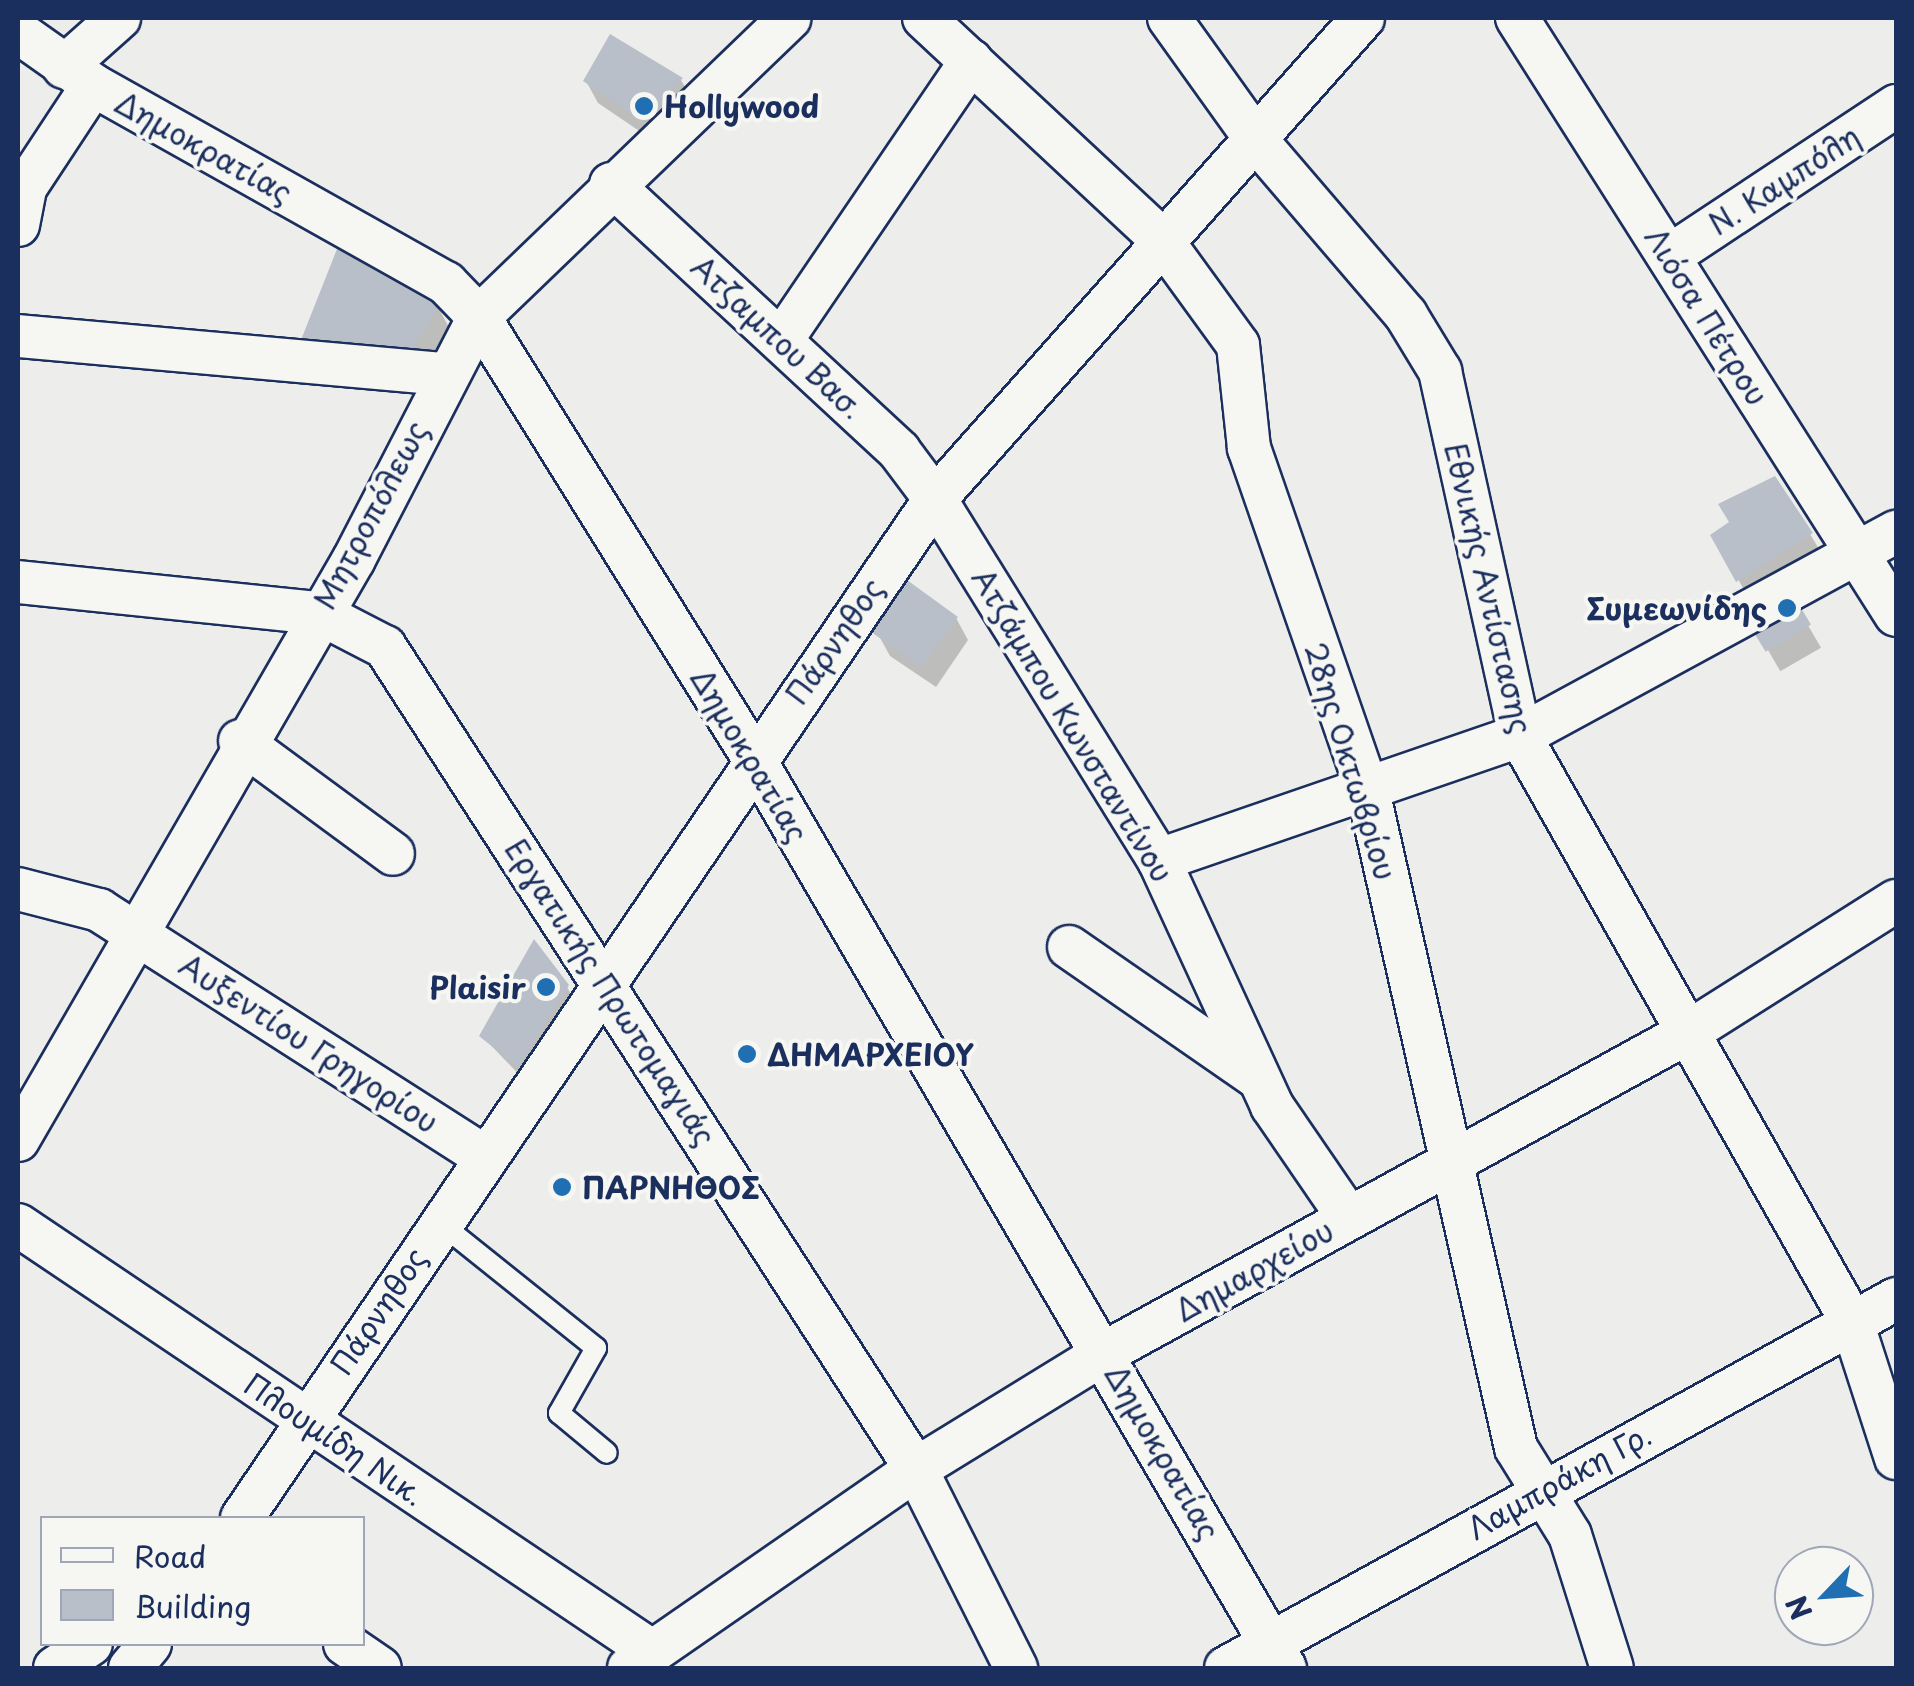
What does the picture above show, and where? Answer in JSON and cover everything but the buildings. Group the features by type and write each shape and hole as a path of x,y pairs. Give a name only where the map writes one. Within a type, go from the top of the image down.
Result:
{"street":[{"path":"18,225 24,188 78,76 119,18"},
{"name":"Μητροπόλεως","path":"18,1140 240,741 319,613 444,374 478,318 611,184 790,18"},
{"name":"28ης Οκτωβρίου","path":"924,18 1161,239 1238,345 1248,448 1368,795 1455,1161 1516,1448 1570,1535 1612,1668"},
{"name":"Εθνικής Αντίστασης","path":"1168,18 1257,141 1406,315 1440,371 1520,736 1852,1322 1896,1458"},
{"name":"Πάρνηθος","path":"243,1516 753,757 934,499 1161,239 1257,141 1362,18"},
{"name":"Λιόσα Πέτρου","path":"1517,18 1896,614"},
{"name":"Δημοκρατίας","path":"18,32 78,76 446,284 478,318 753,757 1106,1352 1279,1654"},
{"path":"783,338 971,61"},
{"name":"Ν. Καμπόλη","path":"1670,255 1896,106"},
{"name":"Ατζαμπου Βασ.","path":"611,184 783,338 899,451 934,499"},
{"path":"18,336 444,374"},
{"name":"Ατζάμπου Κωνσταντίνου","path":"934,499 1160,860 1258,1078 1348,1218"},
{"path":"1160,860 1368,795 1520,736 1896,532"},
{"name":"Εργατικής Πρωτομαγιάς","path":"18,582 319,613 385,648 605,976 916,1469 1016,1668"},
{"path":"240,741 393,854"},
{"name":"Αυξεντίου Γρηγορίου","path":"18,890 99,910 484,1156"},
{"name":"Δημαρχείου","path":"641,1660 916,1469 1106,1352 1687,1033 1896,901"},
{"path":"1069,946 1258,1078"},
{"name":"Πλουμίδη Νικ.","path":"18,1226 305,1419 641,1660"},
{"name":"Λαμπράκη Γρ.","path":"1226,1668 1279,1654 1541,1490 1896,1299"},
{"path":"55,1668 87,1646"},
{"path":"130,1668 148,1646"},
{"path":"348,1646 380,1668"}],"lane":[{"path":"438,1222 596,1348 559,1413 607,1453"}],"place":[{"name":"Hollywood","path":"644,106"},
{"name":"Συμεωνίδης","path":"1787,608"},
{"name":"Plaisir","path":"546,987"},
{"name":"ΔΗΜΑΡΧΕΙΟΥ","path":"747,1054"},
{"name":"ΠΑΡΝΗΘΟΣ","path":"562,1187"}]}
